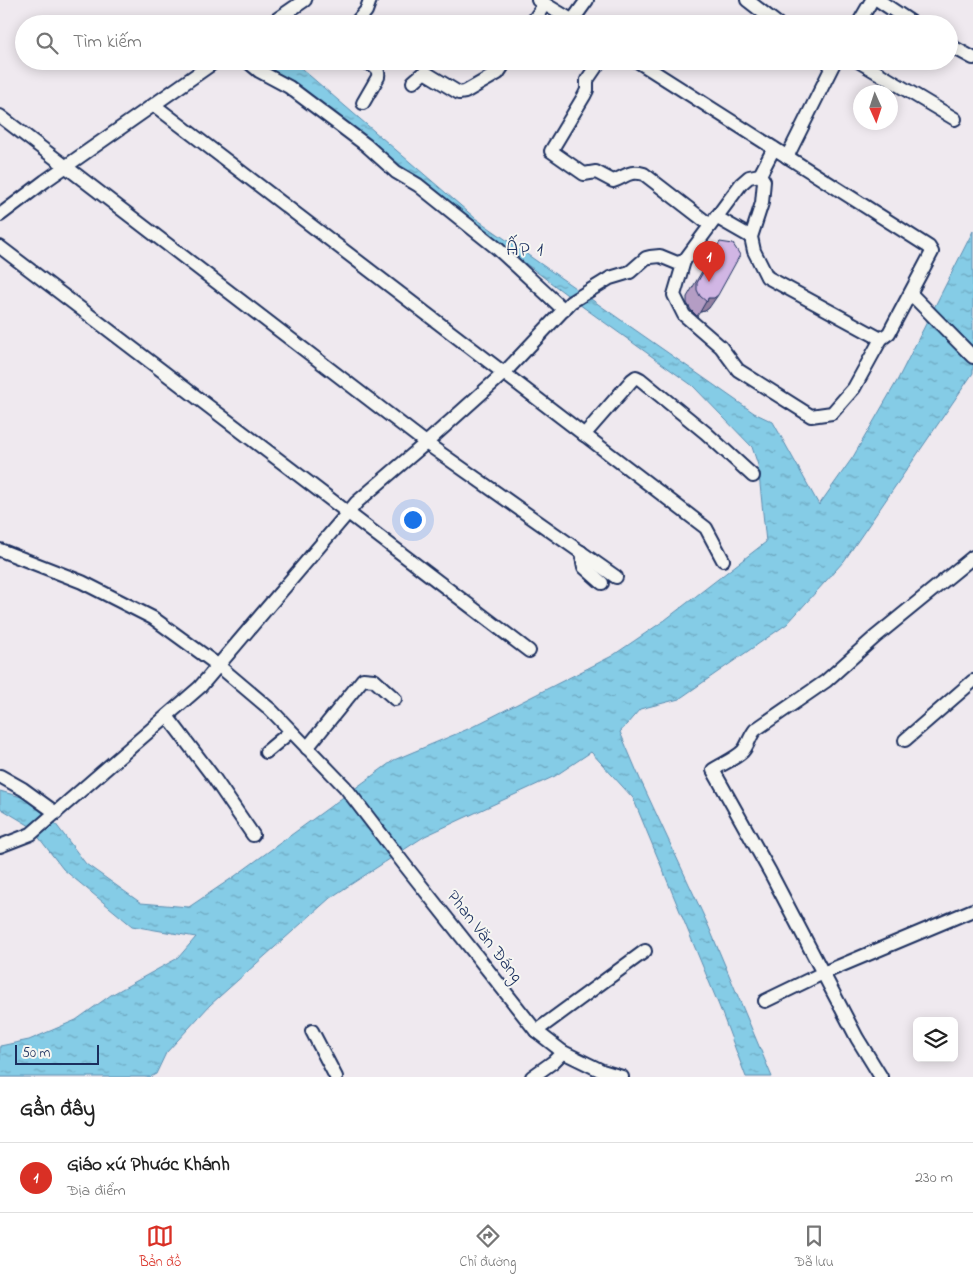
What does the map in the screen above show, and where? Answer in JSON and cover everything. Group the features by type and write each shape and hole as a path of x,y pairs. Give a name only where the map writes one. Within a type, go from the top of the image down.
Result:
{"street":[{"path":"283,15 304,0"},
{"path":"363,15 370,0"},
{"path":"579,15 587,0"},
{"path":"747,0 766,15"},
{"path":"863,15 872,0"},
{"path":"878,0 900,15"},
{"path":"535,15 541,2 563,15"},
{"path":"958,50 973,58"},
{"path":"0,215 204,70"},
{"path":"258,70 290,87 370,148 396,172 418,185 568,306"},
{"path":"363,103 378,77 378,70"},
{"path":"413,82 426,73 459,93 465,92 500,70"},
{"path":"594,70 587,80 587,90 584,96 551,151 584,174 596,172 613,181 626,174 638,172 644,174 713,221 751,237"},
{"path":"651,70 929,247 932,252 889,334 881,338 854,388 832,413 811,416 738,370 721,347 684,316 674,295 684,261 740,184 750,177 760,175"},
{"path":"787,157 828,70"},
{"path":"873,70 955,119"},
{"path":"154,106 706,528 724,560"},
{"path":"0,116 426,443 616,577"},
{"path":"760,175 774,148"},
{"path":"760,175 764,181 762,202 751,237 754,251 767,277 881,338"},
{"path":"0,247 529,651"},
{"path":"0,846 31,834 200,687 348,513 370,491 504,373 568,306 586,292 614,276 630,272 650,257 660,256 677,263 684,261"},
{"path":"911,294 973,357"},
{"path":"584,435 632,380 636,378 640,379 706,433 753,476"},
{"name":"Phan Văn Đáng","path":"0,550 82,582 153,618 270,710 286,735 308,748 345,787 536,1031 563,1052 601,1074 622,1077"},
{"path":"581,552 584,567 602,583"},
{"path":"881,1077 857,1038 770,872 713,770 745,749 755,730 826,681 906,611 973,557"},
{"path":"308,748 363,679 374,680 395,699"},
{"path":"906,740 973,681"},
{"path":"167,716 214,778 253,835"},
{"path":"269,750 286,735"},
{"path":"3,778 54,814"},
{"path":"765,1001 823,973 973,910"},
{"path":"536,1031 645,951"},
{"path":"312,1031 336,1077"},
{"path":"532,1077 553,1062 563,1052"}],"water":[{"path":"270,70 303,70 475,218 754,413 773,422 819,505 853,457 897,381 973,231 973,373 844,561 787,624 679,699 640,709 620,732 708,925 772,1077 746,1077 720,1008 633,798 591,752 555,776 425,836 330,898 210,1005 166,1053 156,1074 150,1077 0,1077 0,1046 29,1040 76,1020 111,995 178,958 196,937 132,926 63,869 30,826 0,808 0,791 39,802 86,864 141,903 189,907 235,876 394,760 468,729 612,656 665,620 766,542 758,465 752,447 693,386 583,307"}],"building":[{"path":"720,242 733,244 740,255 718,295 714,298 708,298 707,302 700,296 697,290 697,283"}],"place":[{"name":"Giáo xứ Phước Khánh","path":"709,282"}],"district":[{"name":"ẤP 1","path":"525,250"}]}
